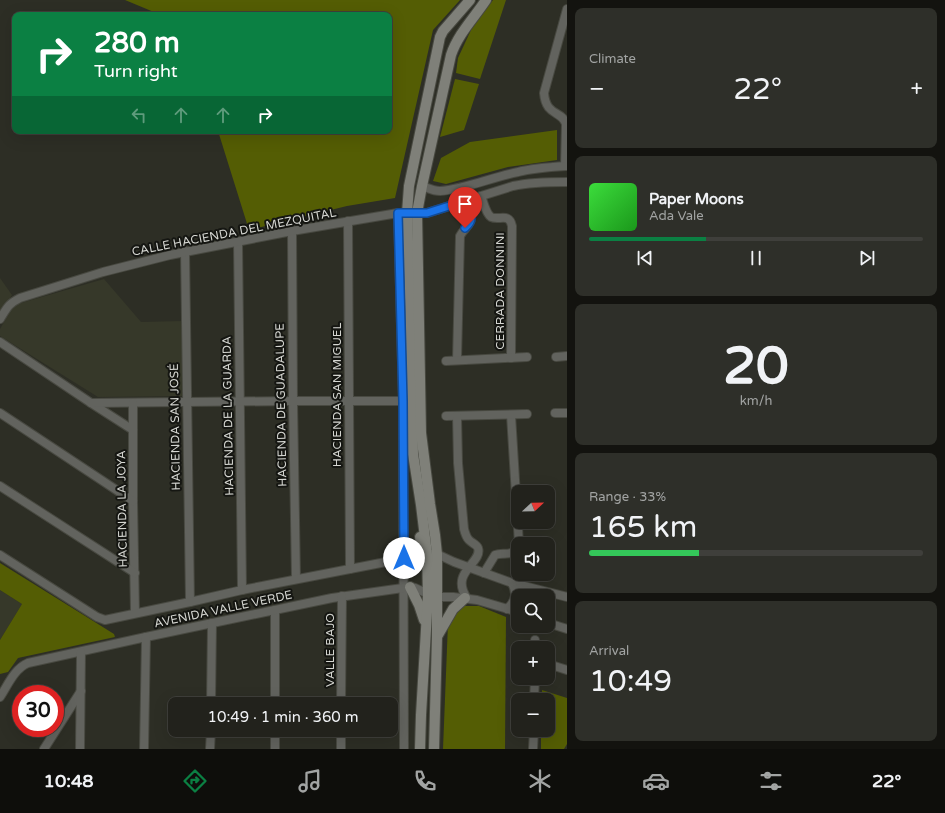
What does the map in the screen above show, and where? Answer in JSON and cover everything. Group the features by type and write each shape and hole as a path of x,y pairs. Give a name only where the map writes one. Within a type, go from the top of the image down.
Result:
{"main road":[{"path":"408,558 420,549 421,543 411,474 413,454 408,213 409,186 440,37 470,0"},
{"path":"434,749 437,636 433,596 432,554 435,535 421,433 408,213 422,186 446,74 453,50 465,29 486,0"},
{"path":"413,454 421,505 432,554"},
{"path":"407,587 416,598 423,614 427,633"},
{"path":"420,749 427,633 433,596"},
{"path":"437,636 453,609 466,598"}],"street":[{"path":"422,186 431,190 439,191 460,188 518,171 566,166 566,124 562,118 548,108 544,99 544,93 567,9"},
{"name":"CALLE HACIENDA DEL MEZQUITAL","path":"0,320 8,306 13,301 20,298 110,270 185,251 348,221 408,213 427,213 523,184 567,182"},
{"path":"457,360 460,236 470,223 471,217 460,188"},
{"name":"CERRADA DONNINI","path":"481,196 491,217 506,218 512,223 512,358"},
{"path":"404,749 408,558 403,401 408,213"},
{"name":"HACIENDA SAN MIGUEL","path":"348,221 350,568"},
{"name":"HACIENDA DE GUADALUPE","path":"292,231 296,580"},
{"name":"HACIENDA DE LA GUARDA","path":"238,242 242,590"},
{"name":"HACIENDA SAN JOSÉ","path":"185,251 190,602"},
{"path":"0,342 133,430"},
{"path":"556,357 567,356"},
{"name":"CERRADA DONNINI","path":"446,361 527,357"},
{"path":"91,403 403,401"},
{"name":"HACIENDA LA JOYA","path":"133,403 133,501 136,613"},
{"path":"0,413 133,501"},
{"path":"555,413 567,413"},
{"path":"446,416 527,414"},
{"path":"510,415 519,537"},
{"path":"457,416 458,463 464,529 466,536 477,546 479,551 463,575 462,586 466,598"},
{"path":"0,486 135,573"},
{"path":"484,573 495,555 500,553 511,553"},
{"path":"432,554 512,583 567,597"},
{"name":"AVENIDA VALLE VERDE","path":"0,555 97,617 105,620 350,568 432,554"},
{"path":"507,609 512,605 514,600 515,591 512,583"},
{"path":"407,587 415,588 433,596 466,598 511,610"},
{"name":"AVENIDA VALLE VERDE","path":"0,697 18,669 28,663 342,596 407,587"},
{"name":"VALLE BAJO","path":"341,697 342,596"},
{"path":"275,610 275,697"},
{"path":"211,697 212,623"},
{"path":"555,625 567,629"},
{"path":"144,749 146,637"},
{"path":"80,749 82,691 81,652"},
{"path":"555,666 567,670"},
{"path":"44,749 82,691"},
{"path":"210,749 211,737"},
{"path":"275,737 276,749"},
{"path":"341,737 341,749"},
{"path":"533,749 534,737"}],"shaded area":[{"path":"0,278 12,295 0,314"},
{"path":"104,279 141,322 182,321 184,396 98,397 0,336 0,329 14,305"},
{"path":"0,590 22,604 0,640"}],"green space":[{"path":"125,0 460,0 433,30 395,198 347,206 249,230 219,134 392,134 392,12 154,12"},
{"path":"493,0 506,0 480,79 456,73 458,58 471,30"},
{"path":"455,79 479,84 464,130 440,137"},
{"path":"557,130 557,160 508,167 446,184 433,181 441,158 470,142"},
{"path":"0,563 114,634 115,637 18,658 8,672 0,674 0,640 22,604 0,590"},
{"path":"458,606 479,606 506,617 505,749 443,749 448,623"},
{"path":"542,690 551,693 542,693"},
{"path":"555,694 567,698 567,744 564,749 541,749 541,737 555,737"}],"route":[{"path":"404,558 403,401 398,213 427,213 465,201 471,217 470,223 465,228"}]}
